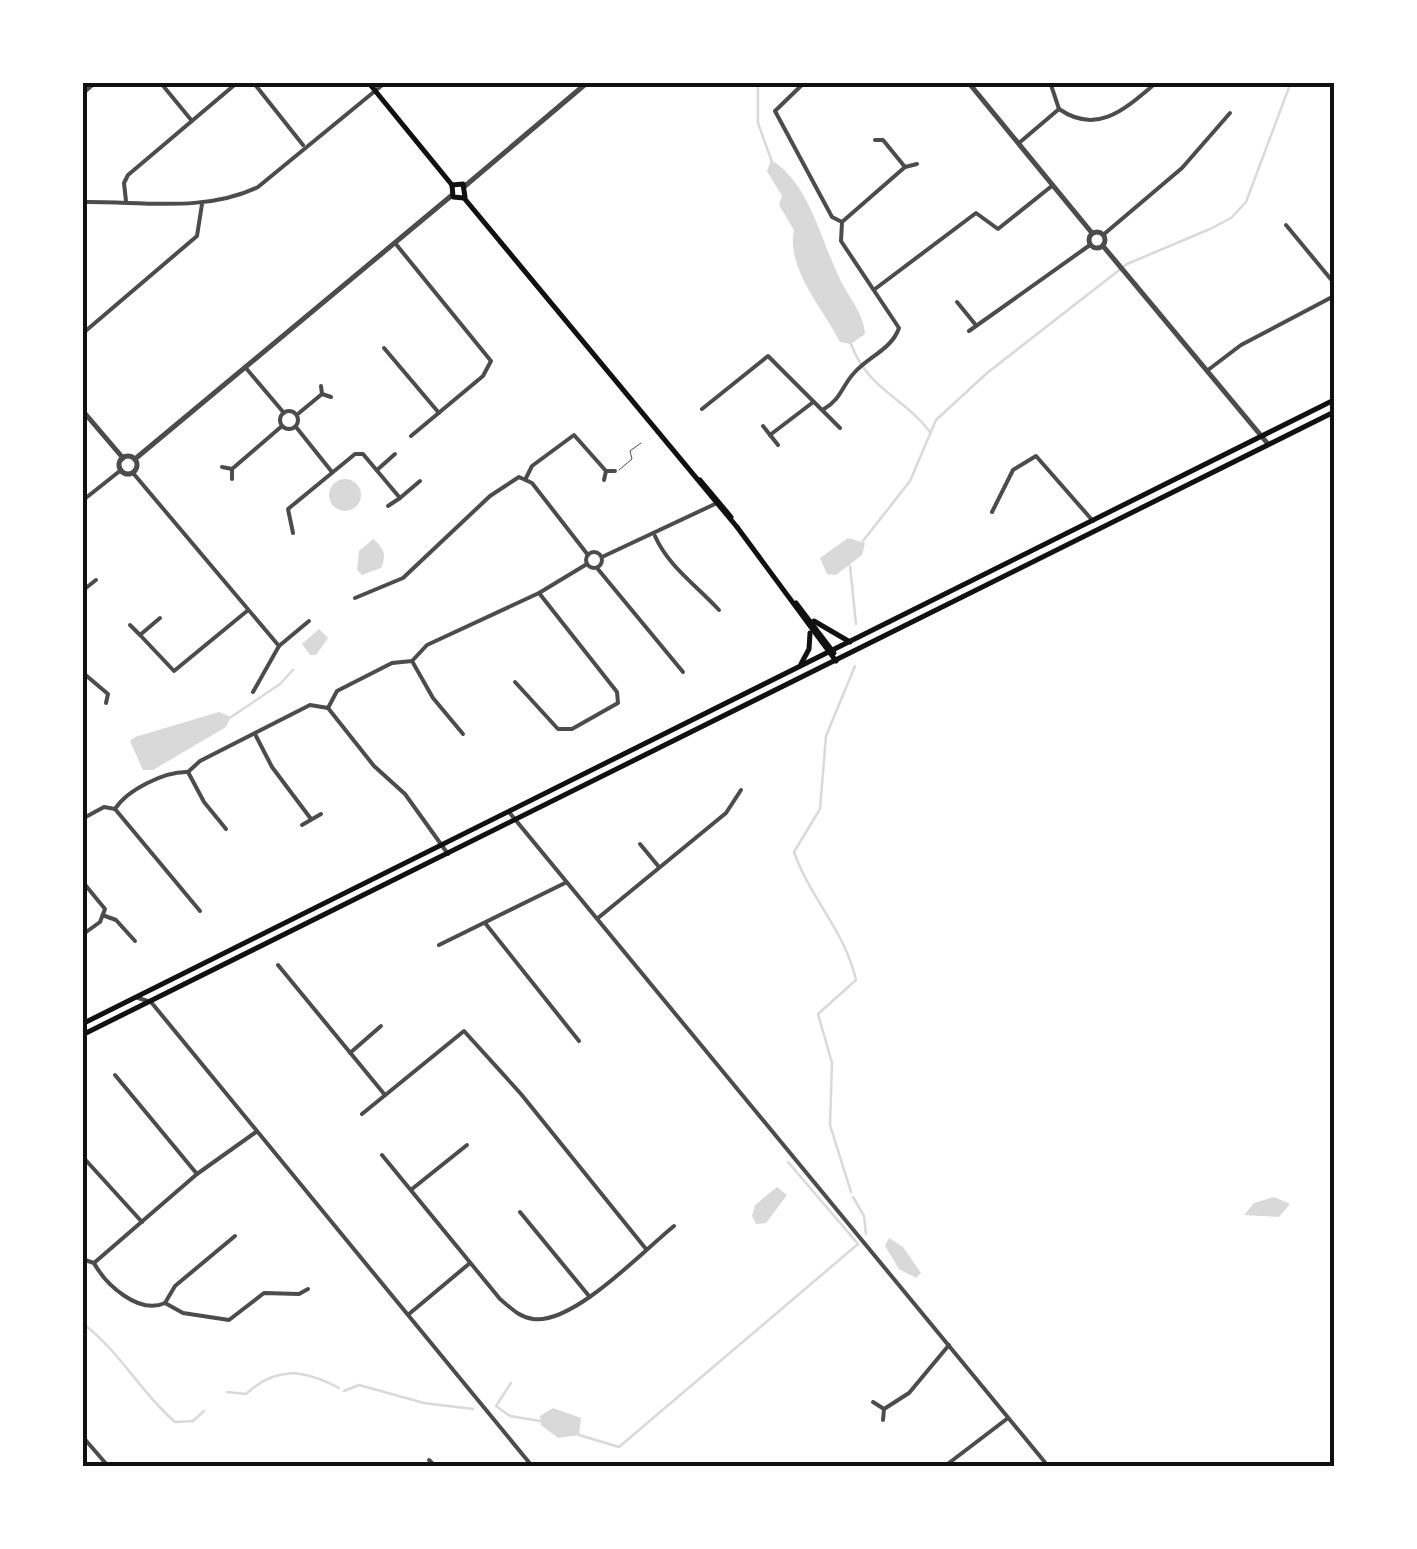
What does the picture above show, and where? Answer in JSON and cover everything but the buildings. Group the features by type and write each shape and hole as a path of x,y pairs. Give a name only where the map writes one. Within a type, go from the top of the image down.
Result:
{"main road":[{"path":"368,82 452,185 451,196 464,198 696,476 830,652"},
{"path":"452,185 465,186 464,198"},
{"path":"82,1024 1334,400"},
{"path":"82,1035 1334,412"},
{"path":"696,476 737,527"},
{"path":"788,596 810,618 850,642"},
{"path":"810,618 836,661"},
{"path":"799,667 809,649 810,630"}],"street":[{"path":"82,94 96,82"},
{"path":"160,82 192,121"},
{"path":"126,201 124,182 128,175 238,82"},
{"path":"253,82 304,147"},
{"path":"82,202 202,204 258,187 386,82"},
{"path":"465,186 588,82"},
{"path":"805,82 776,112 832,217 842,222"},
{"path":"968,82 1092,234 1103,235 1182,168 1230,112"},
{"path":"1050,82 1060,109 1073,119 1102,120 1120,113 1156,82"},
{"path":"1019,144 1060,109"},
{"path":"883,140 886,132"},
{"path":"875,140 883,140"},
{"path":"883,140 905,167"},
{"path":"824,409 843,395 851,376 895,338 898,328 875,290 862,278 841,240 842,222 905,167 916,164"},
{"path":"875,290 976,213 998,229 1054,185"},
{"path":"132,473 136,459 451,196"},
{"path":"82,334 197,236 202,204"},
{"path":"1286,225 1334,283"},
{"path":"1090,245 1092,234"},
{"path":"1103,235 1103,246 1114,261 1268,444"},
{"path":"395,243 490,361 483,376 412,436"},
{"path":"969,330 1008,307 1090,245 1103,246"},
{"path":"1208,370 1241,345 1334,296"},
{"path":"957,302 975,324"},
{"path":"384,348 439,413"},
{"path":"702,408 768,356 840,428"},
{"path":"244,367 284,413 297,414 322,394"},
{"path":"320,386 322,394"},
{"path":"322,394 331,397"},
{"path":"770,436 812,403"},
{"path":"82,410 122,458 121,470 82,501"},
{"path":"232,479 232,469 282,426 284,413"},
{"path":"297,414 296,427 332,472"},
{"path":"282,426 296,427"},
{"path":"763,426 778,445"},
{"path":"526,478 532,466 574,434 606,471 616,471"},
{"path":"294,534 288,509 358,453 400,498"},
{"path":"377,470 395,454"},
{"path":"992,512 1014,470 1036,456 1093,520"},
{"path":"122,458 136,459"},
{"path":"222,467 232,469"},
{"path":"121,470 132,473 279,646"},
{"path":"604,480 606,471"},
{"path":"355,598 403,578 490,496 518,477 526,478 588,555 587,564"},
{"path":"388,506 420,481"},
{"path":"598,568 602,557 716,503"},
{"path":"654,534 667,561 690,577 719,610"},
{"path":"588,555 595,552 602,557"},
{"path":"587,564 598,568 684,672"},
{"path":"328,708 337,691 392,663 412,661 427,646 539,594 587,564"},
{"path":"82,591 96,580"},
{"path":"515,682 548,722 564,730 616,707 617,692 539,594"},
{"path":"130,626 174,671 246,610"},
{"path":"140,635 160,618"},
{"path":"253,692 279,646 309,622"},
{"path":"412,661 433,698 464,734"},
{"path":"82,672 108,694"},
{"path":"106,703 114,689"},
{"path":"115,809 123,796 178,771 188,772 200,761 310,706 328,708 346,725 374,766 404,794 448,854"},
{"path":"256,736 272,767 312,820"},
{"path":"188,772 204,802 226,830"},
{"path":"598,918 726,814 740,790"},
{"path":"82,818 104,806 115,809 200,911"},
{"path":"510,812 1048,1466"},
{"path":"302,825 321,814"},
{"path":"640,844 659,867"},
{"path":"82,881 104,903 104,915 82,935"},
{"path":"439,946 567,882"},
{"path":"104,915 116,920 135,942"},
{"path":"485,923 579,1040"},
{"path":"278,965 385,1095"},
{"path":"136,998 151,1002 520,1449 522,1465 532,1466"},
{"path":"350,1053 381,1026"},
{"path":"362,1114 454,1036 464,1032 646,1248"},
{"path":"116,1075 198,1174"},
{"path":"94,1263 198,1174 256,1132"},
{"path":"411,1190 467,1145"},
{"path":"382,1155 500,1300 517,1314 536,1320 564,1314 674,1226"},
{"path":"82,1156 142,1222"},
{"path":"520,1212 590,1296"},
{"path":"165,1304 174,1286 235,1236"},
{"path":"82,1260 94,1263 104,1280 136,1302 153,1308 165,1304 183,1313 229,1320 264,1294 299,1294 308,1289"},
{"path":"409,1314 470,1263"},
{"path":"884,1409 909,1393 949,1345"},
{"path":"874,1402 884,1409"},
{"path":"883,1420 884,1409"},
{"path":"945,1466 1008,1418"},
{"path":"82,1436 108,1466"},
{"path":"95,1466 103,1460"},
{"path":"430,1460 434,1466"}],"lane":[{"path":"616,471 632,459 630,451 640,442"}],"shaded area":[{"path":"771,160 805,197 840,279 859,312 865,334 851,344 840,342 801,274 795,259 794,230 779,205 782,196 767,171"},
{"path":"345,479 356,484 361,495 356,506 345,511 334,506 329,495 334,484"},
{"path":"848,538 865,543 862,555 836,575 827,574 820,558"},
{"path":"373,539 383,552 383,563 381,568 362,575 357,570 359,551"},
{"path":"319,629 328,638 316,655 310,655 302,644"},
{"path":"219,712 231,717 226,727 153,770 143,770 130,741 135,737"},
{"path":"777,1187 787,1195 766,1223 756,1224 752,1216 755,1205"},
{"path":"1274,1197 1290,1204 1279,1217 1244,1215 1254,1203"},
{"path":"889,1238 903,1247 921,1273 916,1278 899,1269 885,1246"},
{"path":"553,1408 581,1418 579,1435 558,1438 541,1425 540,1416"}],"waterway":[{"path":"758,82 758,123 772,162"},
{"path":"863,541 910,481 936,420 987,373 1127,264 1210,229 1231,218 1246,202 1291,82"},
{"path":"851,344 867,372 930,432"},
{"path":"850,566 856,624"},
{"path":"851,1192 830,1125 832,1063 818,1014 856,980 844,946 794,852 820,809 826,736 855,666"},
{"path":"231,717 280,684 293,670"},
{"path":"579,1435 619,1447 858,1244 788,1162"},
{"path":"853,1197 864,1216 866,1234"},
{"path":"82,1323 108,1346 175,1422 193,1421 204,1411"},
{"path":"227,1392 246,1394 269,1378 291,1373 314,1377 339,1388"},
{"path":"511,1383 496,1406 510,1416 540,1421"},
{"path":"344,1391 359,1385 424,1403 473,1409"}]}
